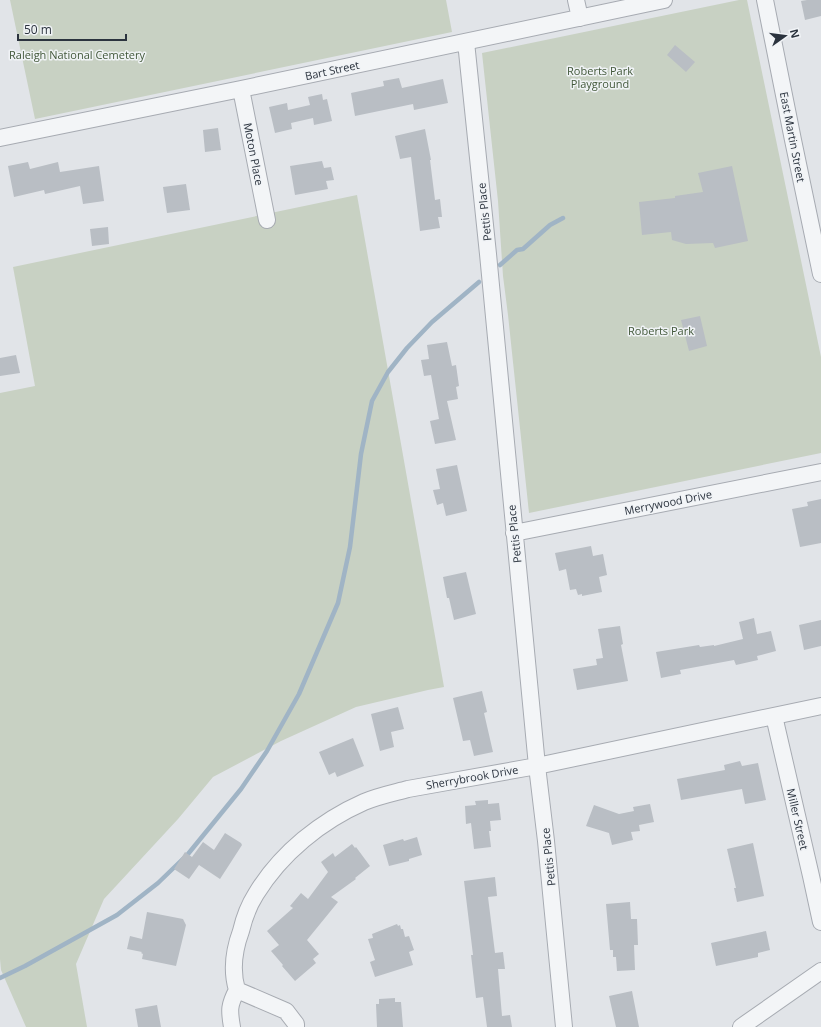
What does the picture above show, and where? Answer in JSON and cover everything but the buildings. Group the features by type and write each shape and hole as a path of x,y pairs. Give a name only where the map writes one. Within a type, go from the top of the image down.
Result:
{"street":[{"path":"576,0 580,18"},
{"name":"Bart Street","path":"0,138 664,0"},
{"name":"East Martin Street","path":"765,0 817,236 821,274"},
{"name":"Pettis Place","path":"466,42 564,1027"},
{"name":"Moton Place","path":"241,89 267,220"},
{"name":"Merrywood Drive","path":"514,533 821,472"},
{"name":"Sherrybrook Drive","path":"237,990 234,981 233,965 237,943 244,920 255,895 267,877 286,855 312,833 345,812 365,802 408,789 537,766 821,706"},
{"name":"Miller Street","path":"774,716 821,922"},
{"path":"741,1027 821,971"},
{"path":"232,1027 230,1013 231,1001 237,990 286,1011 296,1024 296,1027"}],"green space":[{"name":"Raleigh National Cemetery","path":"10,0 446,0 452,32 35,119"},
{"name":"Roberts Park","path":"739,0 747,0 821,357 821,453 529,513 503,276 498,201 482,53"},
{"path":"357,195 444,687 356,707 281,741 213,777 178,819 104,899 76,964 87,1027 26,1027 1,970 0,959 0,393 35,386 13,267"}],"waterway":[{"path":"500,265 517,250 523,249 550,225 563,218"},
{"path":"0,978 25,966 117,915 158,883 188,854 241,789 267,751 299,694 338,603 350,547 361,454 372,401 388,372 407,348 432,322 479,282"}],"park label":[{"name":"Roberts Park Playground","path":"600,76"}]}
